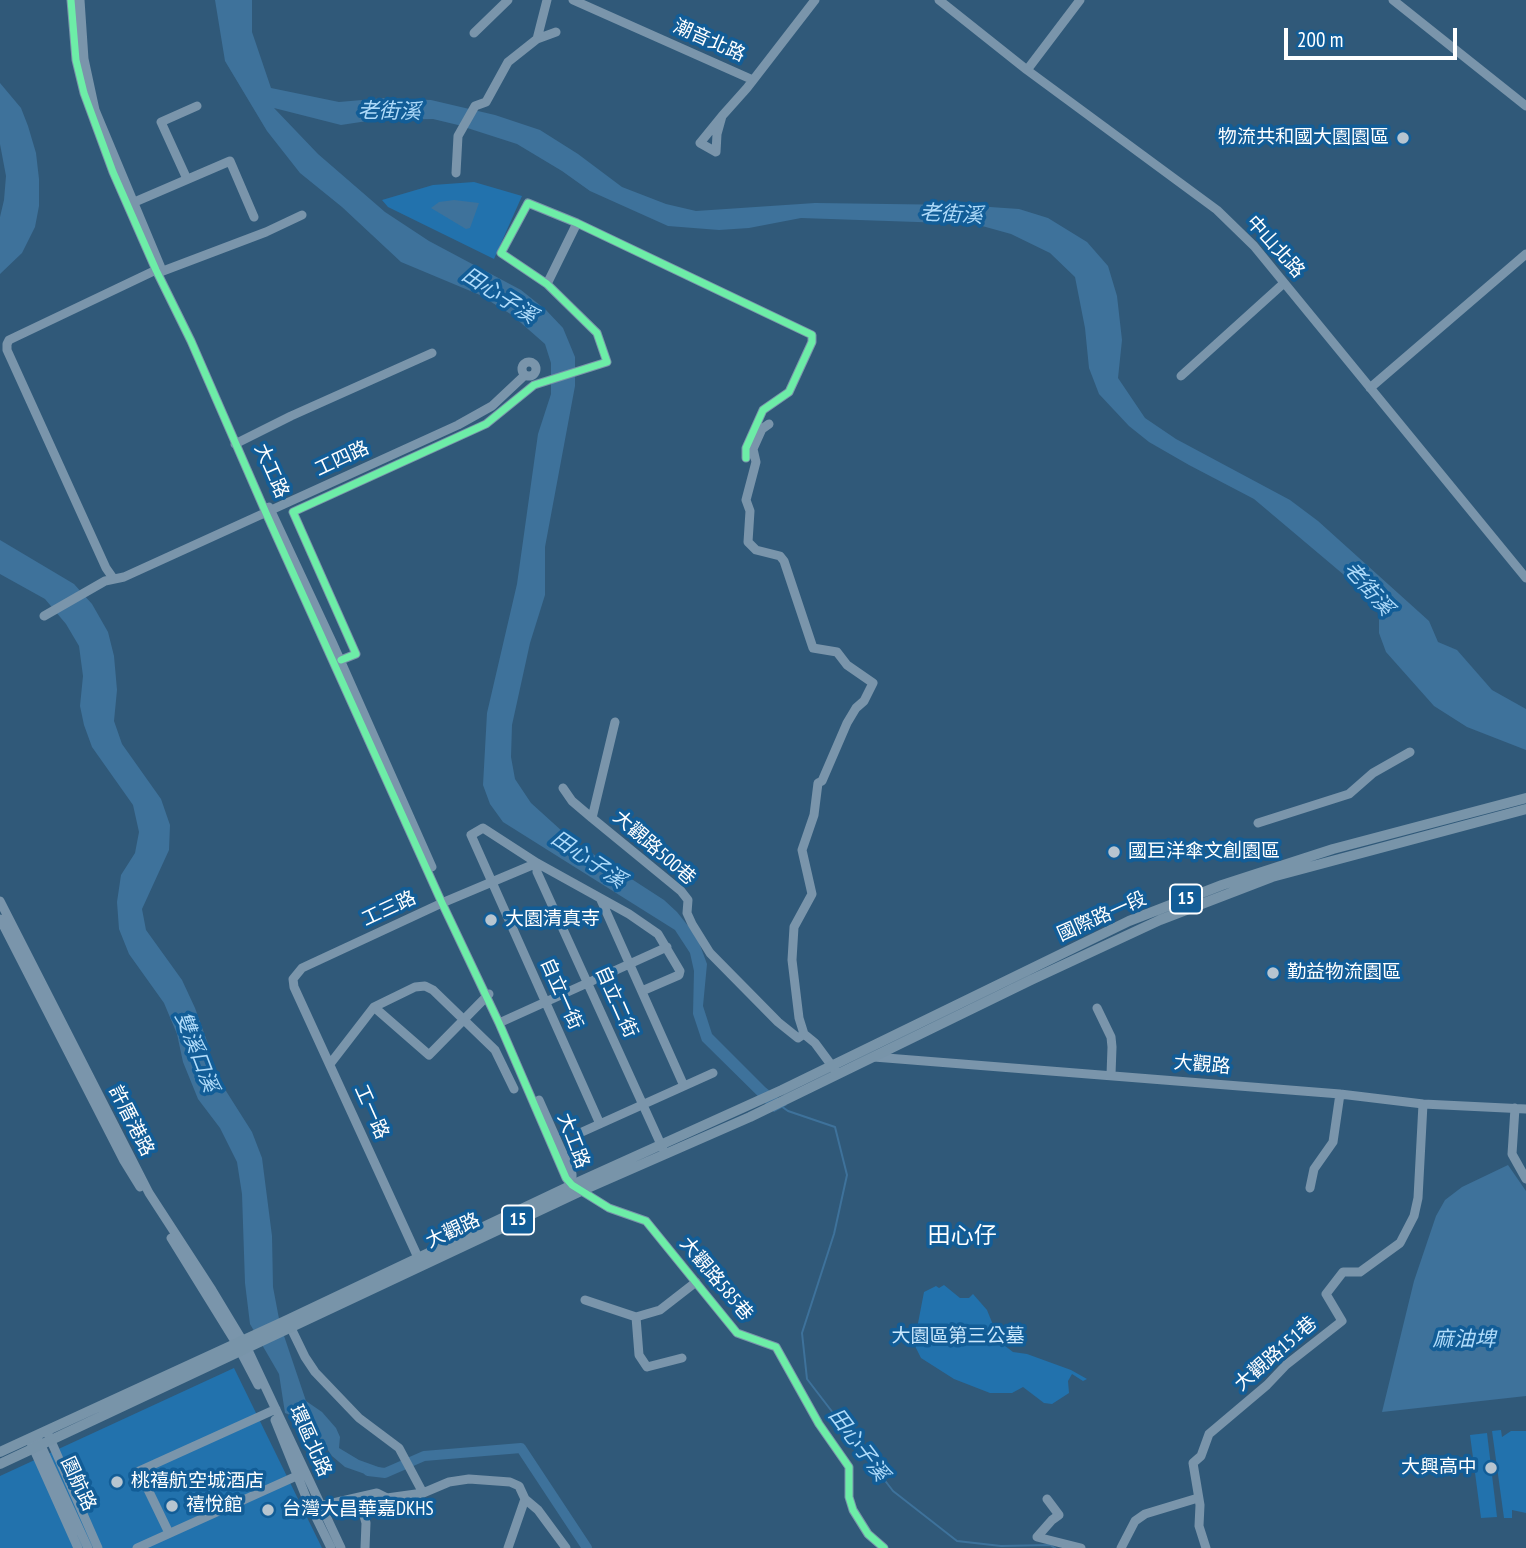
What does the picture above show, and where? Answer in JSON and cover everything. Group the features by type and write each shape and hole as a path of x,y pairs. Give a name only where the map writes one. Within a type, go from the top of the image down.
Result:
{"main road":[{"name":"國際路一段","path":"874,1057 1129,921 1222,885 1333,849 1526,799"},
{"name":"國際路一段","path":"864,1049 1062,959 1272,877 1526,809"},
{"name":"15","path":"835,1070 864,1049"},
{"name":"15","path":"835,1070 874,1057"},
{"name":"大觀路","path":"288,1325 420,1261 835,1070"},
{"name":"15","path":"0,1464 40,1440 288,1325"},
{"name":"15","path":"0,1452 40,1440"}],"street":[{"name":"大工路","path":"71,0 76,60 84,93 96,132 131,203"},
{"name":"大工路","path":"80,0 85,59 95,110 159,271 444,902 502,1023 566,1178 577,1188"},
{"path":"474,33 508,0"},
{"path":"537,39 547,0"},
{"path":"722,116 815,0"},
{"name":"中山北路","path":"939,0 1027,70 1217,210 1254,246 1526,578"},
{"path":"1027,70 1080,0"},
{"path":"1393,0 1526,106"},
{"name":"潮音北路","path":"578,1 753,80"},
{"path":"456,173 458,136 475,106 486,102 508,62 537,39 556,32"},
{"path":"187,179 161,122 197,106"},
{"path":"131,203 230,161 254,216"},
{"path":"341,660 356,654 293,512 486,424 534,385 607,362 597,333 547,285 501,253 528,203 577,223 812,335 812,342 789,392 763,410 746,448 746,458"},
{"path":"113,578 106,568 7,350 9,340 159,271 266,232 302,215"},
{"path":"547,285 577,223"},
{"path":"1370,388 1526,254"},
{"path":"1181,376 1284,283"},
{"path":"237,443 432,353"},
{"name":"工四路","path":"46,614 113,578 124,577 482,413 526,375"},
{"path":"769,424 762,429 752,453 756,462 746,500 750,511 748,542 756,550 780,556 784,561 813,648 836,652 847,666 873,683 864,701 847,723 822,781 817,783 814,815 802,850 812,894 794,927 792,960 799,1018 804,1034"},
{"name":"大工路","path":"268,512 341,660 444,902"},
{"path":"333,643 349,637"},
{"name":"大觀路500巷","path":"615,722 592,818 681,891 688,900 687,913 692,924 710,953 778,1022 798,1038 804,1034 835,1070"},
{"path":"1258,823 1349,794 1373,772 1410,752"},
{"path":"563,788 572,801 592,818"},
{"name":"自立一街","path":"537,863 483,828 471,835 600,1124"},
{"path":"537,863 629,914 658,934 680,971 679,975 642,991"},
{"name":"工三路","path":"296,973 444,902 537,863"},
{"name":"自立二街","path":"537,863 537,872 664,1151"},
{"path":"601,900 684,1086"},
{"name":"許厝港路","path":"0,901 30,970 124,1161 245,1344"},
{"name":"許厝港路","path":"0,919 30,970"},
{"path":"502,1023 667,947"},
{"name":"工一路","path":"296,973 293,987 420,1261"},
{"path":"330,1064 374,1007 415,987 425,986 433,990 495,1049 514,1089"},
{"path":"374,1007 429,1055 489,995"},
{"path":"1097,1007 1111,1037 1111,1075"},
{"path":"864,1049 874,1057"},
{"name":"大觀路","path":"874,1057 1340,1094 1423,1104 1526,1109"},
{"path":"582,1132 713,1073"},
{"path":"1310,1188 1314,1170 1333,1142 1340,1094"},
{"name":"大觀路151巷","path":"1198,1498 1193,1464 1201,1456 1209,1434 1267,1385 1286,1365 1342,1321 1326,1293 1343,1272 1360,1272 1400,1243 1414,1216 1418,1198 1423,1104"},
{"path":"1515,1108 1512,1154 1526,1179"},
{"name":"大觀路585巷","path":"577,1188 609,1208 646,1221 737,1334 776,1347 819,1424 849,1467 849,1497 853,1510 868,1534 884,1548"},
{"path":"585,1300 636,1317 660,1310 696,1282"},
{"path":"636,1317 639,1355 647,1367 682,1358"},
{"path":"288,1325 305,1357 331,1390 359,1418 399,1448 421,1488"},
{"name":"環區北路","path":"245,1344 302,1474 341,1548"},
{"path":"169,1533 139,1471 274,1410"},
{"path":"40,1440 78,1548"},
{"path":"40,1440 98,1548"},
{"name":"園航路","path":"40,1440 88,1548"},
{"path":"137,1548 302,1474"},
{"name":"環區北路","path":"302,1474 306,1497 331,1548"},
{"path":"320,1506 376,1493 387,1498 421,1488 470,1479 510,1482 519,1486 525,1499 538,1510 566,1548"},
{"path":"359,1497 366,1523 365,1548"},
{"path":"1121,1548 1135,1521 1145,1514 1198,1498 1199,1526 1206,1548"},
{"path":"508,1548 525,1499"},
{"path":"1047,1499 1059,1516 1037,1537 1058,1545 1082,1548"}],"green space":[{"path":"474,182 522,196 494,259 388,207 382,200 433,185"},
{"name":"大園區第三公墓","path":"944,1285 960,1298 969,1298 973,1294 987,1310 1000,1342 1013,1352 1027,1354 1071,1370 1087,1379 1083,1381 1072,1374 1068,1381 1069,1393 1052,1404 1044,1403 1023,1387 1012,1393 990,1393 954,1379 921,1358 914,1344 924,1292"},
{"path":"234,1368 322,1548 0,1548 0,1476"},
{"path":"1501,1430 1502,1437 1511,1431 1526,1431 1526,1513 1512,1510 1512,1518 1504,1518 1492,1431"},
{"path":"1487,1433 1497,1517 1481,1518 1470,1435"}],"water":[{"name":"老街溪","path":"215,0 252,0 252,32 271,88 339,102 385,98 431,100 495,115 540,130 622,187 666,204 696,211 815,203 961,205 1019,209 1048,218 1087,242 1108,266 1117,296 1122,340 1118,378 1145,418 1176,439 1290,500 1318,521 1429,621 1438,642 1457,650 1492,690 1526,709 1526,750 1467,727 1434,706 1386,652 1379,633 1379,613 1350,580 1254,499 1149,442 1129,426 1099,394 1089,368 1085,328 1075,277 1050,253 1011,234 975,224 801,218 749,228 719,230 668,226 590,191 517,144 458,125 433,119 374,120 341,125 274,108 318,154 385,212 429,241 521,290 563,328 575,357 575,386 545,547 545,595 530,643 512,725 511,757 515,779 531,803 573,841 664,900 697,937 707,964 703,1006 712,1034 787,1105 774,1112 702,1041 693,1014 694,971 690,953 675,930 503,822 490,804 483,785 487,713 517,584 538,434 551,394 551,363 545,344 512,315 480,295 401,262 342,207 300,173 267,131 225,61"},
{"path":"0,83 21,108 28,126 36,153 39,206 35,227 22,253 0,274 0,217 6,176 0,144"},
{"path":"454,200 479,203 470,228 466,229 431,208 439,202"},
{"name":"雙溪口溪","path":"0,540 74,584 92,604 108,632 114,656 117,690 114,721 122,744 161,799 170,825 169,850 142,909 146,930 182,980 208,1044 214,1072 252,1132 262,1158 272,1236 273,1287 280,1324 306,1401 322,1412 336,1428 340,1437 339,1448 359,1460 384,1469 380,1476 345,1467 332,1456 309,1422 285,1413 279,1374 250,1324 245,1283 242,1194 237,1162 220,1128 198,1099 164,1003 129,954 119,929 117,902 121,875 135,853 139,832 133,805 92,747 84,725 80,706 83,676 79,646 66,624 45,599 0,574"},
{"name":"麻油埤","path":"1508,1165 1526,1191 1526,1396 1382,1412 1414,1281 1436,1216 1445,1200 1462,1187"}],"waterway":[{"name":"田心子溪","path":"781,1106 788,1111 835,1127 847,1175 834,1234 802,1333 807,1379 893,1491 957,1541 1001,1546 1050,1545 1055,1548"},
{"name":"雙溪口溪","path":"368,1471 385,1473 424,1456 521,1448 587,1548"}],"cycle path":[{"path":"71,0 76,60 84,93 113,172 442,903 499,1023 566,1178 572,1185 609,1208 646,1221 737,1333 776,1347 819,1424 849,1467 849,1497 853,1510 868,1534 884,1548"},
{"path":"341,660 356,654 293,512 486,424 534,385 607,362 597,333 547,284 501,253 528,203 577,223 812,335 812,342 789,392 763,410 746,448 746,458"}],"place":[{"name":"物流共和國大園園區","path":"1403,138"},
{"name":"國巨洋傘文創園區","path":"1114,852"},
{"name":"大園清真寺","path":"491,920"},
{"name":"勤益物流園區","path":"1273,973"},
{"name":"大興高中","path":"1491,1468"},
{"name":"桃禧航空城酒店","path":"117,1482"},
{"name":"禧悅館","path":"172,1506"},
{"name":"台灣大昌華嘉DKHS","path":"268,1510"}],"district":[{"name":"田心仔","path":"962,1236"}]}
